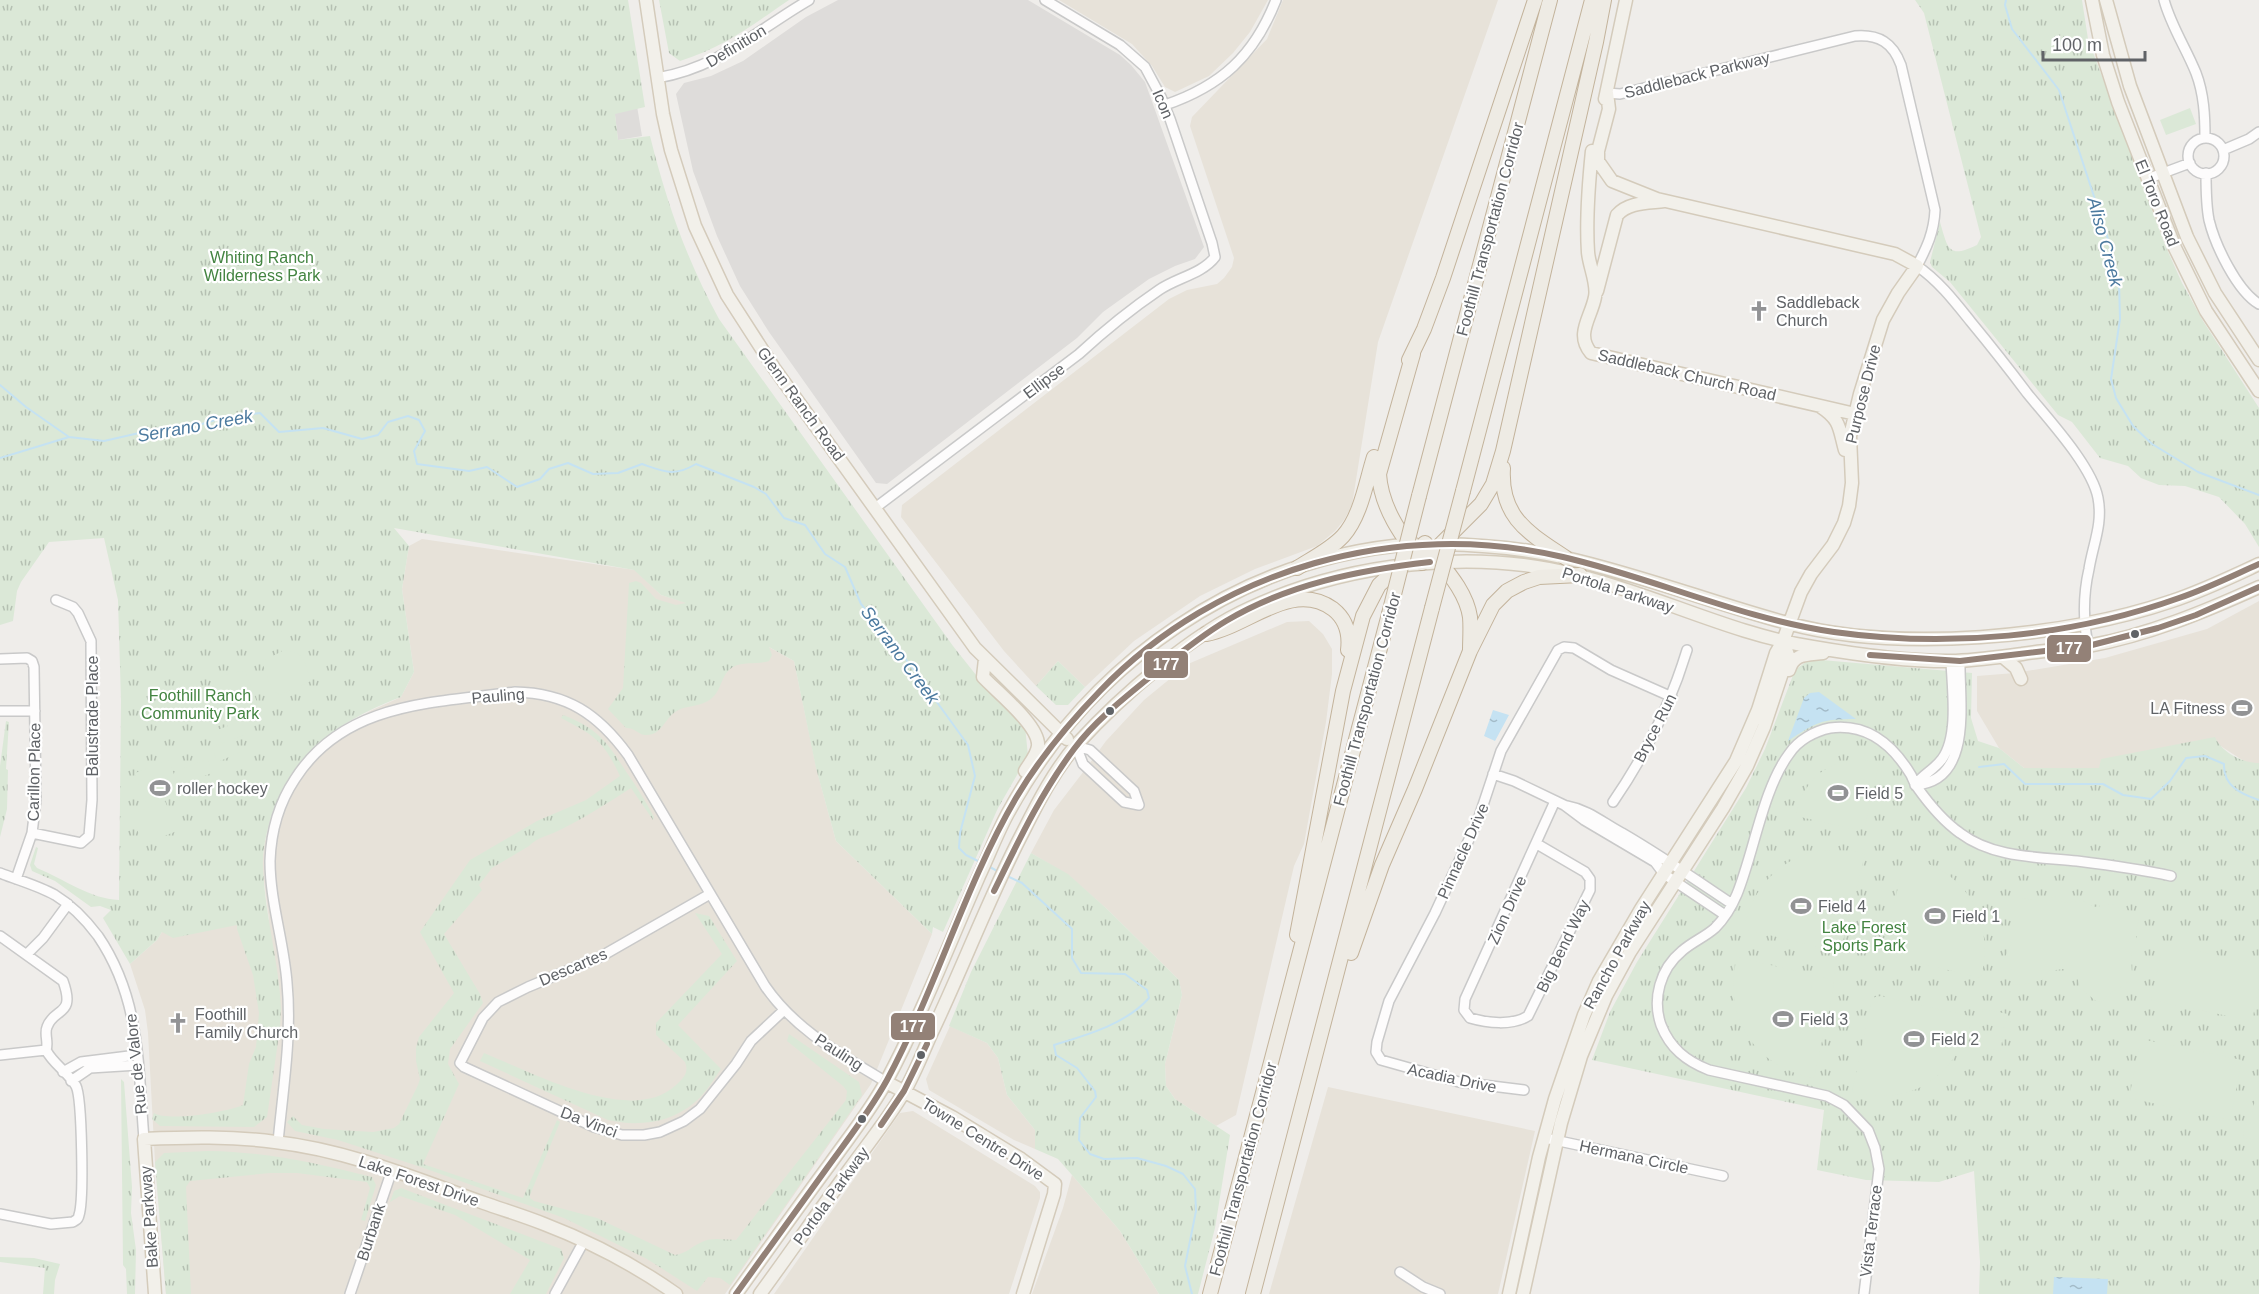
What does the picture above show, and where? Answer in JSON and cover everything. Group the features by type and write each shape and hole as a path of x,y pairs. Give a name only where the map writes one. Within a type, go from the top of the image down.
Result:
{"highway":[{"path":"1297,568 1335,543 1349,528 1356,516 1399,384 1443,278 1535,0"},
{"name":"Foothill Transportation Corridor","path":"1210,1294 1550,0"},
{"path":"1253,1294 1592,0"},
{"path":"1343,691 1364,616 1379,585 1414,553 1434,550 1481,504 1493,484 1503,451 1604,0"},
{"path":"1413,354 1386,441 1379,474 1380,492 1385,505 1414,553"},
{"path":"1503,451 1502,486 1510,510 1524,528 1566,558"},
{"path":"1434,550 1466,603 1470,617 1470,651"},
{"path":"1331,996 1344,972 1382,865 1470,651 1493,604 1507,591 1539,577 1580,575"},
{"path":"1206,634 1293,600 1315,600 1325,604 1341,616 1349,635 1343,691 1276,1044"}],"main road":[{"name":"Glenn Ranch Road","path":"646,0 663,114 680,185 702,244 727,295 774,368 985,659 1076,746"},
{"path":"1596,296 1588,253 1592,148 1607,93 1626,0"},
{"name":"El Toro Road","path":"2092,0 2103,55 2118,102 2187,276 2259,391"},
{"name":"El Toro Road","path":"2106,0 2130,86 2187,237 2211,285 2259,360"},
{"name":"Saddleback Parkway","path":"1607,93 1609,109 1598,151 1598,162 1612,181 1665,201 1895,254 1917,266"},
{"path":"1596,296 1617,215 1634,205 1665,201"},
{"name":"Purpose Drive","path":"1789,624 1811,574 1833,545 1844,523 1849,506 1850,436 1855,414 1883,320 1917,266"},
{"name":"Saddleback Church Road","path":"1596,296 1585,326 1585,346 1591,353 1855,414"},
{"path":"1817,405 1836,420 1851,468"},
{"name":"Portola Parkway","path":"736,1294 886,1082 936,978 1008,813 1034,772 1073,718 1117,673 1166,633 1221,600 1297,568 1355,552 1414,553 1488,545 1566,558 1789,624 1865,636 1965,638 2025,633 2084,624 2173,601 2259,564"},
{"name":"Portola Parkway","path":"1434,550 1580,575 1697,616 1783,642 1836,651 1955,661 2088,646 2177,621 2215,607 2259,586"},
{"name":"Portola Parkway","path":"760,1294 904,1091 954,986 1009,859 1042,796 1076,746 1136,688 1206,634 1252,606 1318,583 1400,566"},
{"name":"Rancho Parkway","path":"1523,1294 1551,1140 1556,1095 1584,1015 1599,981 1641,909 1736,761 1758,710 1776,653 1783,642 1789,624"},
{"name":"Rancho Parkway","path":"1509,1294 1551,1140 1581,1056 1606,996 1630,952 1723,808 1747,766 1788,656 1783,642"},
{"path":"1770,708 1791,662 1801,655 1836,651"},
{"path":"2003,657 2016,669 2021,679"},
{"path":"985,659 983,677 1031,726 1038,740 1038,749 1008,801 1008,813"},
{"name":"Pauling","path":"886,1082 904,1091"},
{"name":"Towne Centre Drive","path":"904,1091 1011,1153 1055,1184 1054,1194 1023,1294"},
{"name":"Lake Forest Drive","path":"144,1139 195,1137 278,1142 336,1154 392,1170 543,1223 621,1259 676,1294"},
{"name":"Bake Parkway","path":"144,1139 155,1294"}],"street":[{"name":"Definition","path":"657,78 677,75 720,58 809,0"},
{"name":"Icon","path":"1045,0 1120,45 1137,58 1152,78 1165,105 1215,257"},
{"path":"1165,105 1202,90 1242,58 1267,23 1276,0"},
{"path":"2164,0 2170,20 2197,76 2204,104 2205,138"},
{"name":"Saddleback Parkway","path":"1607,93 1620,94 1855,36 1876,37 1889,44 1897,54 1901,65 1935,210 1930,242 1917,266 1948,293 2078,457 2091,478 2098,496 2100,517 2098,536 2089,567 2085,594 2084,624 2088,646"},
{"path":"2223,150 2259,132"},
{"path":"2205,138 2216,141 2223,150 2223,161 2216,170 2205,173 2196,170 2190,163 2191,146 2205,138"},
{"path":"2147,179 2190,163"},
{"path":"2205,173 2212,230 2235,279 2243,290 2259,304"},
{"name":"Ellipse","path":"875,508 1079,354 1100,334 1148,298 1170,283 1205,267 1215,257"},
{"name":"Balustrade Place","path":"32,833 81,843 89,836 93,652 87,629 78,613 73,607 56,600"},
{"name":"Pinnacle Drive","path":"1381,1060 1376,1052 1377,1042 1389,1001 1439,906 1482,811 1504,743 1555,654 1564,647 1574,648 1611,670 1672,697"},
{"name":"Bryce Run","path":"1613,802 1653,739 1672,697 1687,650"},
{"name":"Carillon Place","path":"0,659 27,658 32,661 37,787 32,833 16,879"},
{"path":"1915,785 1921,776 1935,767 1943,758 1948,747 1955,661"},
{"name":"Pauling","path":"278,1142 289,1009 270,862 274,828 280,806 303,766 318,750 344,730 363,720 398,709 514,693 533,693 553,697 585,710 606,728 628,755 765,986 783,1011 815,1038 886,1082"},
{"path":"0,711 35,711"},
{"path":"1679,876 1725,915 1732,904 1779,771 1789,752 1802,740 1816,732 1832,728 1864,731 1877,736 1889,746 1912,775 1915,785 1949,825 1966,838 1988,849 2125,867 2171,876"},
{"path":"1076,746 1090,750 1134,791 1139,805 1124,802 1083,764 1076,746"},
{"path":"1493,774 1514,781 1600,824 1679,876 1732,904"},
{"name":"Zion Drive","path":"1470,1018 1464,1010 1466,997 1537,844 1560,803"},
{"name":"Big Bend Way","path":"1470,1018 1511,1022 1528,1016 1590,890 1590,879 1585,872 1537,844"},
{"name":"Rue de Valore","path":"0,873 54,895 65,902 92,928 112,958 122,979 135,1029 144,1139"},
{"name":"Descartes","path":"460,1063 483,1018 498,1002 600,957 710,894"},
{"path":"27,954 65,902"},
{"name":"Vista Terrace","path":"1725,915 1714,928 1674,958 1663,976 1658,994 1658,1011 1662,1027 1672,1046 1693,1064 1709,1070 1827,1096 1844,1105 1868,1130 1875,1148 1879,1169 1864,1294"},
{"path":"0,936 63,981 66,991 65,1009 48,1023 46,1050"},
{"name":"Da Vinci","path":"460,1063 464,1067 594,1127 622,1135 644,1135 660,1132 684,1121 700,1109 751,1041 783,1011"},
{"path":"0,1055 46,1050"},
{"path":"0,1214 51,1224 70,1223 79,1217 80,1116 76,1086 46,1050"},
{"path":"63,1072 81,1062 137,1060"},
{"path":"71,1081 90,1068 137,1060"},
{"name":"Acadia Drive","path":"1381,1060 1446,1080 1524,1090"},
{"name":"Hermana Circle","path":"1551,1140 1723,1176"},
{"name":"Burbank","path":"350,1294 392,1170"},
{"path":"555,1294 584,1241"},
{"path":"1400,1272 1423,1287 1440,1294"}],"shaded area":[{"path":"838,0 1028,0 1120,55 1145,82 1204,247 1195,259 1149,279 1103,312 1077,338 887,484 876,483 769,332 740,286 717,236 693,171 676,94 684,83 711,76 743,61 806,17"},
{"path":"1059,0 1268,0 1250,32 1233,53 1209,76 1175,92 1165,87 1152,66 1132,44"},
{"path":"1283,0 1498,0 1378,342 1352,505 1335,531 1317,546 1255,569 1200,596 1134,641 1085,687 1058,661 1036,686 1004,651 901,517 902,505 1169,299 1187,290 1217,284 1224,278 1232,267 1234,258 1190,126 1192,117 1267,39"},
{"path":"634,88 642,136 618,140 612,90"},
{"path":"422,539 635,570 661,595 691,604 794,661 817,771 836,841 932,934 871,1084 725,1294 166,1294 155,1162 148,1033 145,1010 130,964 157,940 162,932 269,920 262,866 264,846 271,816 293,769 321,741 370,711 401,697 414,672 402,589 409,546"},
{"path":"2259,601 2259,763 2247,763 2219,745 2099,768 2024,768 1999,748 1977,711 1977,676 2015,673 2105,658 2207,629"},
{"path":"1309,621 1323,634 1332,649 1332,674 1326,722 1304,844 1294,866 1236,1115 1216,1126 1175,1099 1166,1086 1165,1064 1182,995 1179,980 1107,909 1068,875 1031,853 1054,810 1106,741 1144,700 1188,664 1287,622"},
{"path":"950,1026 987,1043 998,1058 1007,1095 1035,1130 1035,1149 1014,1140 929,1090 926,1079"},
{"path":"1328,1087 1535,1131 1498,1294 1269,1294"},
{"path":"913,1111 1035,1186 1040,1192 1009,1294 774,1294 900,1113"},
{"path":"1072,1175 1120,1231 1159,1294 1032,1294 1063,1208"}],"green space":[{"name":"Whiting Ranch Wilderness Park","path":"0,0 628,0 645,107 615,114 618,140 650,136 678,230 719,319 953,646 980,680 1025,726 1028,756 998,808 943,932 933,927 932,934 836,841 816,768 794,661 769,647 772,655 769,661 733,667 726,674 716,694 709,700 675,712 656,732 642,734 626,728 608,709 623,688 629,583 636,581 641,583 656,599 676,605 686,603 661,595 634,570 394,528 409,546 402,589 414,672 401,697 377,707 336,730 302,760 278,800 266,835 263,858 264,887 278,974 281,1009 267,1117 254,1127 160,1126 152,1119 154,1113 161,1116 184,1116 212,1113 243,1105 249,1064 256,1047 259,1013 253,975 237,925 173,938 162,932 157,940 130,964 103,918 111,910 100,906 91,907 55,881 32,871 30,865 36,847 38,848 34,864 37,868 87,892 119,900 121,701 118,600 104,538 49,542 21,582 17,591 13,621 0,625"},
{"path":"659,0 789,0 724,42 680,61 669,53"},
{"path":"1915,0 2082,0 2088,39 2165,245 2203,321 2259,408 2259,547 2245,524 2219,497 2185,486 2159,485 2141,478 2128,466 2100,458 2072,422 2058,415 1950,282 1932,267 1930,262 1940,222 1948,245 1955,251 1977,245 1981,237 1924,13"},
{"path":"2190,108 2196,124 2166,135 2160,120"},
{"path":"284,650 301,656 311,681 280,695 272,690 262,662"},
{"name":"Lake Forest Sports Park","path":"1810,659 1972,673 1971,718 1978,741 1999,748 2024,768 2099,768 2101,759 2215,737 2223,748 2234,756 2259,763 2259,1294 1979,1294 1980,1262 1974,1171 1939,1182 1866,1180 1817,1170 1824,1110 1592,1060 1610,1012 1637,962 1746,788 1765,749 1795,670"},
{"path":"1058,661 1085,687 1068,705 1056,705 1036,686"},
{"path":"245,671 257,702 254,708 222,718 214,698 214,684 224,676"},
{"path":"563,715 594,731 601,738 614,753 654,817 653,820 631,788 580,819 536,840 492,868 479,885 482,890 444,934 480,994 483,1003 450,1049 448,1064 459,1084 423,1164 523,1198 557,1120 560,1122 530,1195 534,1201 597,1218 675,1255 706,1240 736,1240 846,1100 847,1091 843,1086 787,1041 789,1034 859,1082 862,1095 730,1285 720,1278 708,1277 697,1291 647,1259 564,1218 338,1140 295,1131 287,1122 293,1116 302,1125 324,1129 373,1132 394,1128 399,1124 420,1079 416,1061 419,1037 454,993 420,932 470,860 537,821 586,800 620,776 597,740 561,718"},
{"path":"6,721 9,722 6,769 8,770 7,809 0,837 0,766"},
{"path":"241,721 246,734 234,739 240,752 218,762 212,749 226,742 222,743 217,730"},
{"path":"208,759 212,773 187,782 182,769"},
{"path":"169,760 179,789 145,802 135,773"},
{"name":"Field 5","path":"1850,760 1879,763 1865,826 1857,830 1796,816 1803,795 1814,779 1829,767"},
{"path":"165,801 177,831 143,844 131,815"},
{"name":"Field 4","path":"1823,850 1854,851 1865,854 1841,949 1834,951 1744,929 1754,900 1770,876 1794,859"},
{"path":"1031,853 1068,874 1179,980 1182,995 1165,1064 1166,1086 1175,1099 1230,1135 1215,1228 1198,1294 1159,1294 1120,1231 1058,1159 1035,1149 1035,1130 1007,1095 998,1058 987,1043 949,1026 971,972"},
{"name":"Field 1","path":"1905,857 1926,863 1944,872 1971,900 1984,936 1985,956 1981,978 1886,955 1884,948"},
{"path":"2048,896 2065,903 2082,900 2094,907 2113,904 2123,910 2135,911 2139,915 2136,941 2131,955 2132,975 2128,982 2108,995 2102,1002 2096,1001 2080,988 2077,976 2063,969 2049,971 2042,980 2021,985 2012,984 2012,970 2005,957 2012,943 2009,929 2016,916 2016,903 2022,898 2034,900"},
{"path":"695,913 709,916 737,961 678,1025 721,1069 703,1095 686,1109 654,1122 631,1123 608,1120 480,1061 484,1053 554,1083 608,1098 634,1100 657,1096 676,1085 685,1075 685,1062 656,1035 656,1023 722,954"},
{"path":"2163,944 2259,964 2259,987 2252,1021 2151,1000"},
{"name":"Field 3","path":"1737,957 1833,980 1834,986 1814,1078 1793,1072 1775,1063 1747,1036 1734,999"},
{"name":"Field 2","path":"1881,996 1973,1017 1956,1055 1929,1082 1913,1091 1894,1095 1874,1096 1852,1092 1871,1004 1875,997"},
{"path":"1983,1009 2008,1014 2005,1028 1980,1023"},
{"path":"1978,1032 2003,1037 2000,1051 1975,1046"},
{"path":"2141,1039 2242,1060 2230,1120 2129,1098"},
{"path":"121,1079 124,1082 132,1187 131,1213 136,1250 135,1294 127,1294 126,1269 123,1265"},
{"path":"2259,1081 2259,1140 2244,1138 2243,1132 2244,1125 2250,1123"},
{"path":"208,1151 291,1159 372,1177 376,1185 365,1221 361,1220 370,1188 367,1182 297,1173 270,1173 190,1181 186,1187 191,1294 166,1294 155,1162 164,1153"},
{"path":"401,1188 561,1249 564,1258 546,1294 510,1294 530,1260 455,1215 400,1196 390,1202 394,1191"},
{"path":"0,1257 34,1258 60,1264 54,1294 43,1294 45,1268 0,1262"}],"water":[{"path":"1819,692 1856,719 1819,723 1788,741 1804,698 1810,693"},
{"path":"1493,710 1509,715 1495,741 1484,736"},
{"path":"2054,1277 2108,1279 2107,1294 2053,1294"}],"waterway":[{"name":"Aliso Creek","path":"2006,0 2005,5 2012,29 2059,90 2108,239 2119,282 2120,319 2111,379 2116,398 2133,426 2152,444 2198,472 2259,495"},
{"name":"Serrano Creek","path":"0,385 26,407 69,437 104,441 161,428 202,424 225,417 260,413 279,432 323,428 362,439 378,435 388,422 408,416 419,420 425,431 414,451 417,464 469,471 487,467 517,487 540,479 549,469 568,463 593,474 618,473 642,464 663,471 675,472 696,464 754,487 766,494 784,518 805,525 825,554 845,567 861,604 897,647 968,745 975,776 960,833 959,848 966,855 980,862"},
{"path":"0,458 69,437"},
{"path":"1979,767 2004,764 2025,784 2103,784 2123,795 2151,799 2170,781 2186,758 2205,756 2224,764 2224,772 2234,788 2259,800"},
{"name":"Serrano Creek","path":"988,866 999,872"},
{"name":"Serrano Creek","path":"1007,876 1022,883 1072,929 1072,958 1081,973 1125,974 1147,990 1149,998 1118,1022 1054,1045 1056,1055 1077,1068 1095,1091 1096,1097 1080,1118 1079,1140 1090,1154 1104,1159 1137,1158 1166,1166 1183,1174 1195,1189 1196,1211 1185,1266 1192,1294"}],"transit line":[{"name":"177","path":"736,1294 858,1125 887,1080 921,1010 965,902 998,832 1016,798 1045,755 1100,691 1147,648 1199,613 1255,584 1314,563 1376,550 1438,544 1501,547 1563,557 1766,618 1800,626 1877,637 1965,639 2008,636 2095,622 2199,591 2259,564"},
{"name":"177","path":"994,891 1041,800 1074,749 1110,711 1187,648 1216,627 1250,608 1299,588 1351,574 1430,562"},
{"name":"177","path":"1870,655 1960,661 2088,646 2158,628 2196,615 2259,587"},
{"name":"177","path":"881,1125 904,1091 927,1044"}],"place":[{"name":"Saddleback Church","path":"1759,311"},
{"name":"LA Fitness","path":"2242,708"},
{"name":"roller hockey","path":"160,788"},
{"name":"Field 5","path":"1838,793"},
{"name":"Field 4","path":"1801,906"},
{"name":"Field 1","path":"1935,916"},
{"name":"Field 3","path":"1783,1019"},
{"name":"Foothill Family Church","path":"178,1023"},
{"name":"Field 2","path":"1914,1039"}],"park label":[{"name":"Foothill Ranch Community Park","path":"200,704"}]}
